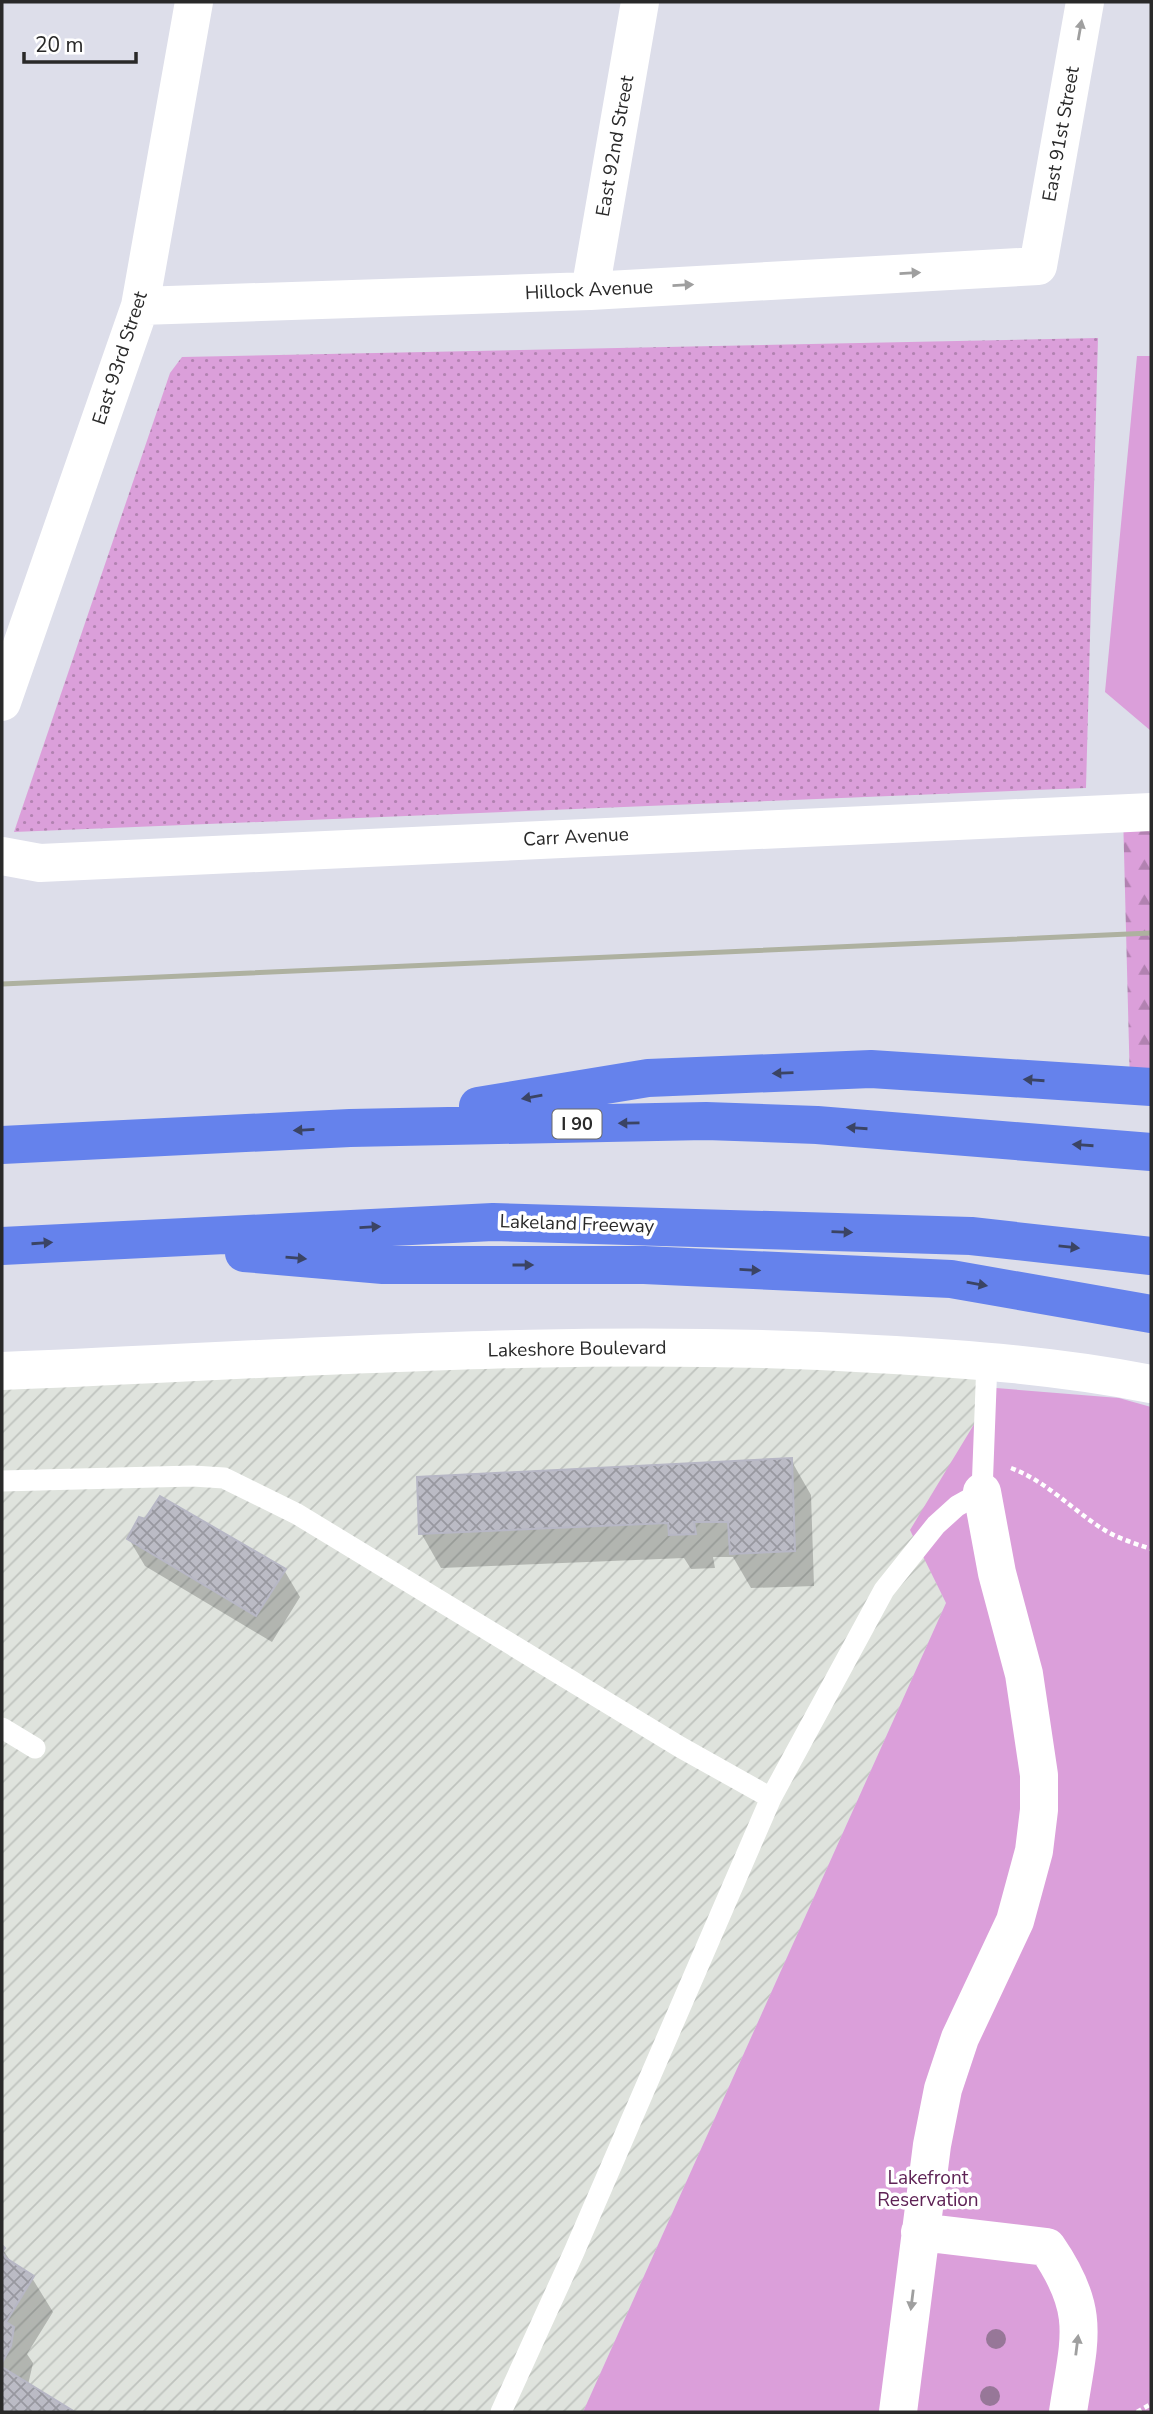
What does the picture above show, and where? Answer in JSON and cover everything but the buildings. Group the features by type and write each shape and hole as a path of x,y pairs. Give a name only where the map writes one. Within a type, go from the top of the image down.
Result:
{"highway":[{"path":"350,1128 648,1078 871,1069 1151,1087"},
{"name":"I 90","path":"2,1144 350,1128 720,1122 830,1126 1151,1152"},
{"name":"Lakeland Freeway","path":"2,1245 492,1222 971,1236 1151,1256"},
{"path":"81,1241 383,1265 644,1265 951,1279 1151,1314"}],"street":[{"name":"East 93rd Street","path":"2,702 140,306 194,2"},
{"name":"East 92nd Street","path":"590,291 640,2"},
{"name":"East 91st Street","path":"1038,266 1085,2"},
{"name":"Hillock Avenue","path":"140,306 590,291 1038,266"},
{"name":"Carr Avenue","path":"2,856 40,863 1151,812"},
{"name":"Lakeshore Boulevard","path":"2,1371 560,1348 762,1347 986,1360 1151,1384"},
{"path":"898,2412 920,2232 943,2089 960,2038 1015,1921 1034,1851 1040,1810 1040,1774 1024,1674 997,1573 983,1476"},
{"path":"920,2232 1047,2247 1068,2279 1077,2301 1079,2337 1068,2412"}],"lane":[{"path":"501,2412 574,2252 771,1798 884,1590 936,1525 983,1476 986,1360"},
{"path":"2,1481 224,1478 297,1514 771,1798"},
{"path":"2,1728 35,1748"}],"path":[{"path":"983,1476 1032,1476 1107,1531 1151,1549"},
{"path":"1137,2412 1151,2404"}],"shaded area":[{"path":"987,1361 982,1492 927,1564 946,1603 583,2412 2,2412 2,1371"}],"green space":[{"path":"1098,338 1086,788 14,832 170,373 182,357"},
{"path":"1137,356 1151,356 1151,731 1105,692"},
{"path":"1151,812 1151,1087 1130,1086 1123,813"},
{"name":"Lakefront Reservation","path":"996,1388 1119,1398 1151,1407 1151,2412 583,2412 946,1603 910,1530"}],"railway":[{"path":"2,984 1151,933"}]}
